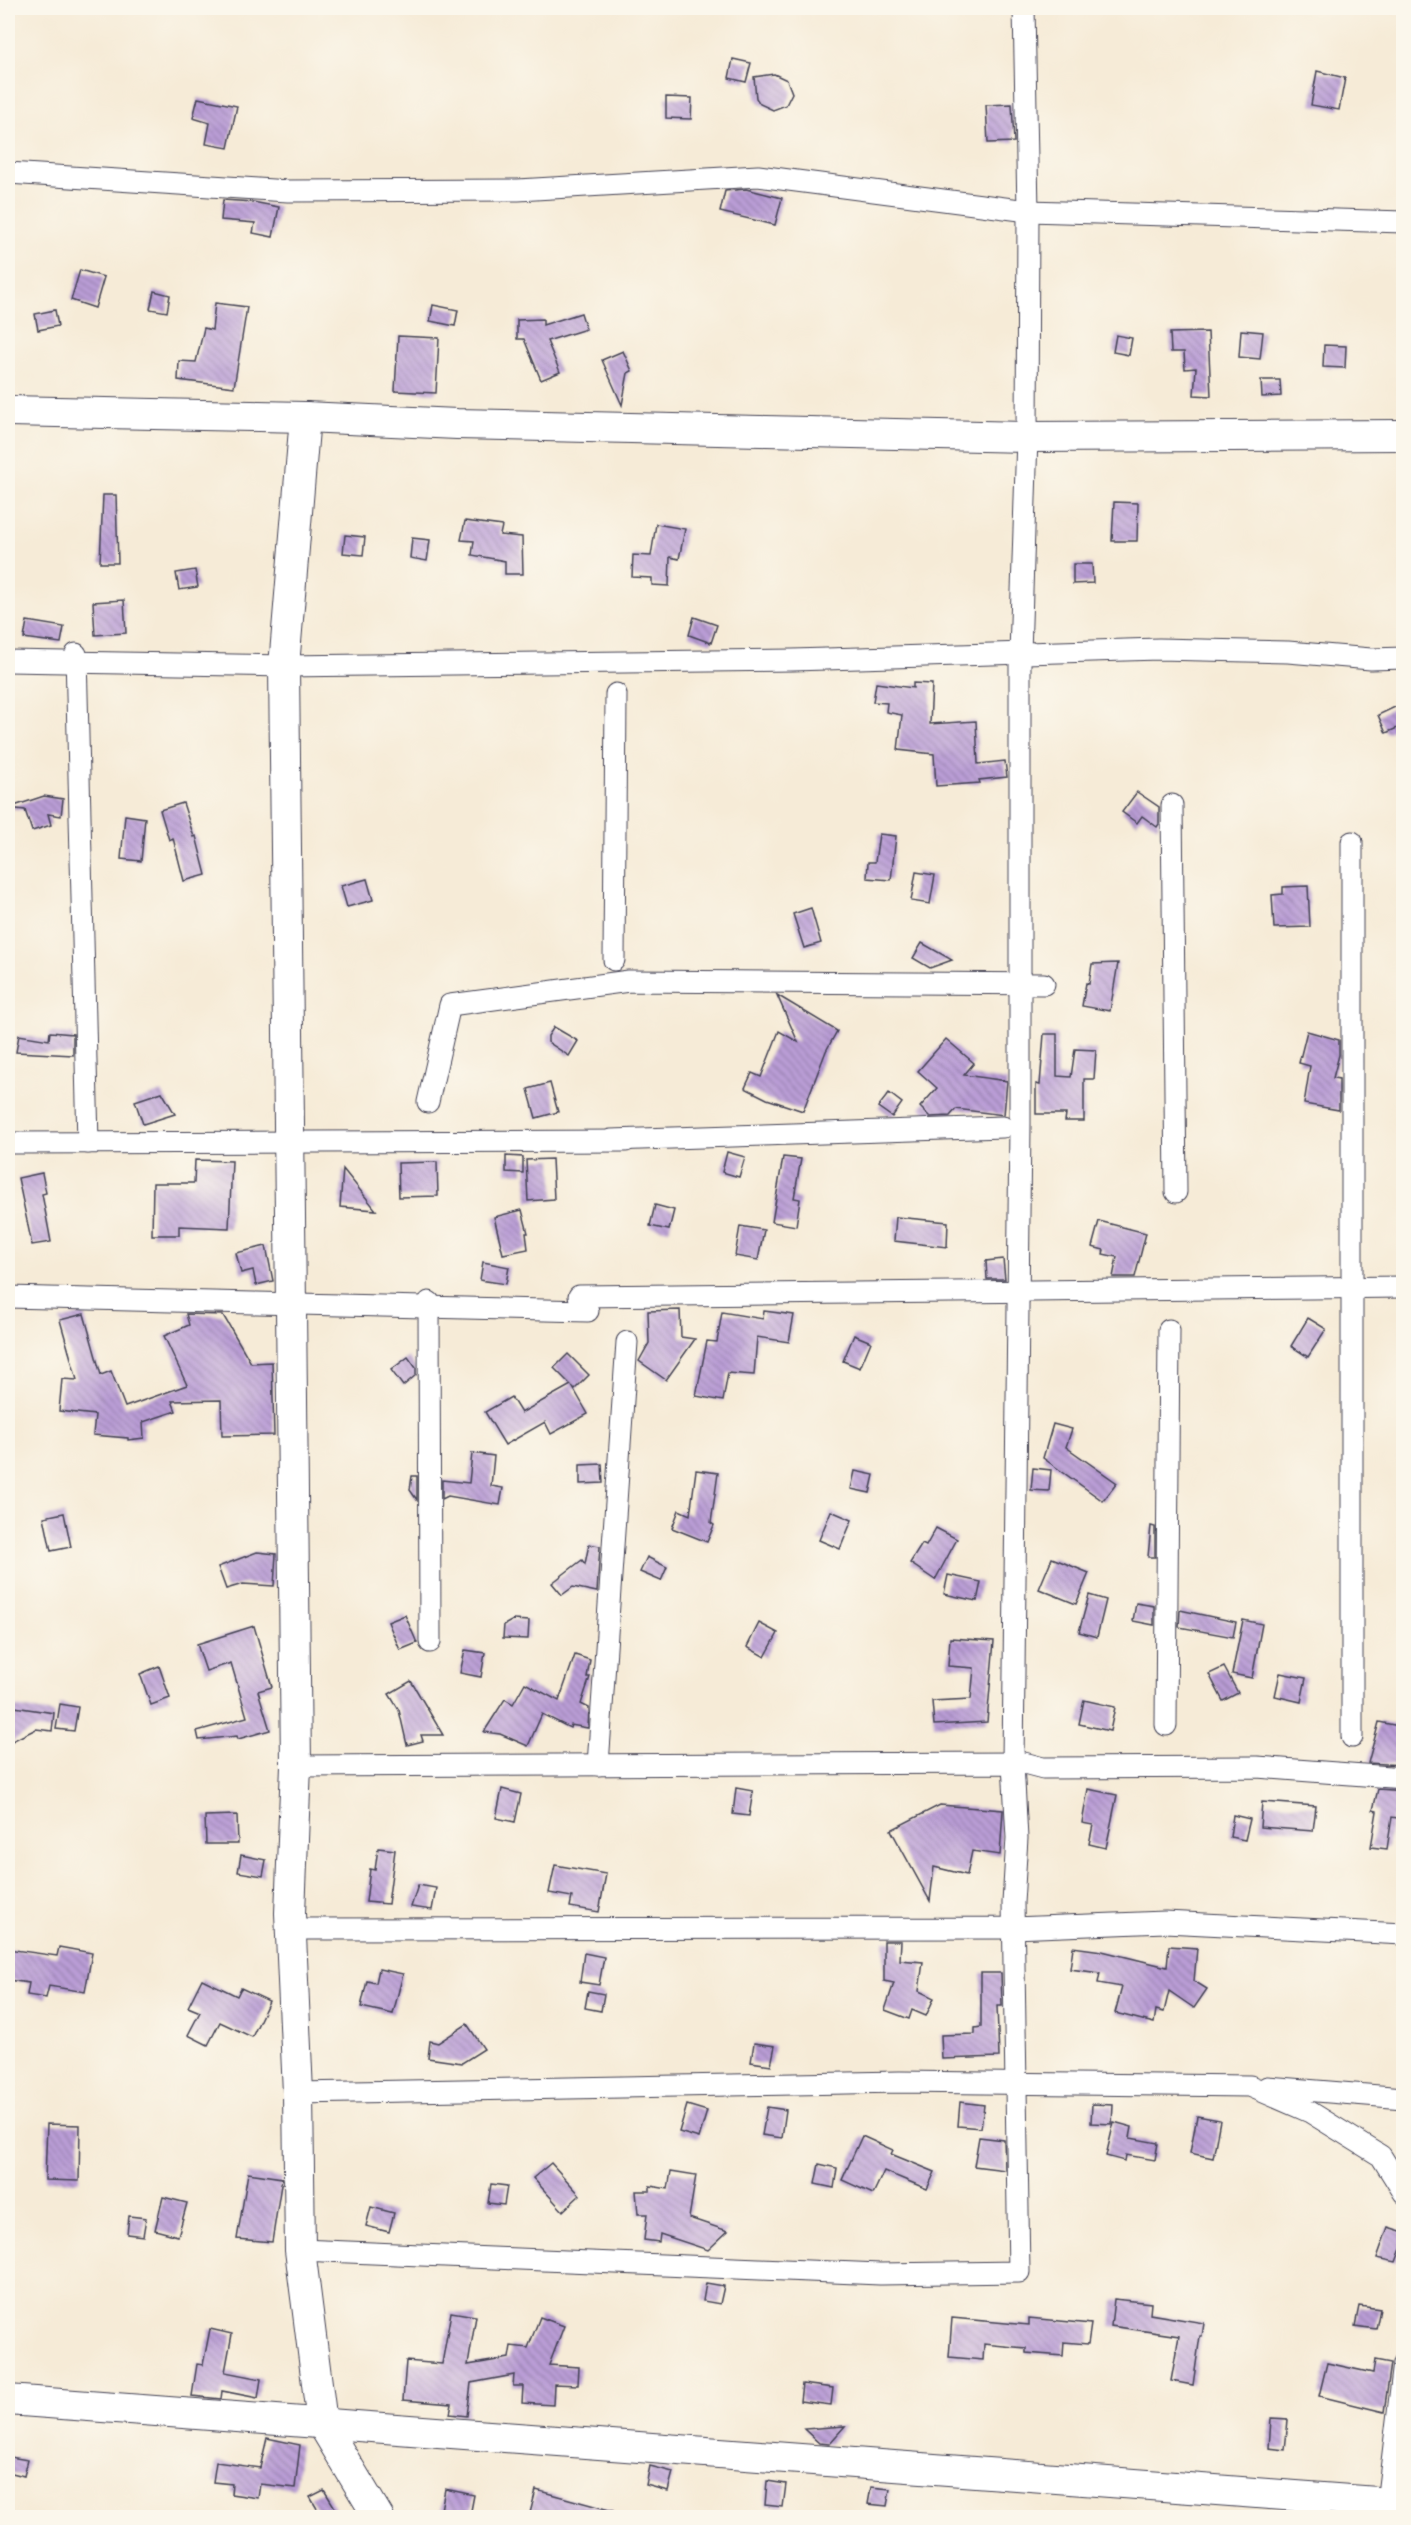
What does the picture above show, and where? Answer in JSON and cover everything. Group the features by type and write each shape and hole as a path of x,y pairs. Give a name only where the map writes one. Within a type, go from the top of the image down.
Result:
{"street":[{"path":"300,2250 880,2274 1019,2272 1013,1928 1017,1838 1013,1763 1020,1124 1020,653 1027,437 1028,211 1024,8"},
{"path":"8,173 288,191 518,190 758,176 1028,211 1404,222"},
{"path":"8,411 1027,437 1404,435"},
{"path":"305,417 284,666 296,1766 290,1929 298,2094 300,2250 322,2423 380,2517"},
{"path":"8,661 284,666 793,660 1159,649 1288,652 1371,659 1404,658"},
{"path":"76,654 88,1143"},
{"path":"614,960 616,694"},
{"path":"1172,805 1176,1192"},
{"path":"1352,842 1352,1737"},
{"path":"428,1102 450,1005 629,981 1044,984"},
{"path":"604,1141 1003,1127"},
{"path":"8,1143 626,1141"},
{"path":"8,1297 584,1303 1404,1287"},
{"path":"429,1302 430,1642"},
{"path":"1166,1725 1169,1330"},
{"path":"598,1765 627,1342"},
{"path":"296,1766 1013,1763 1043,1768 1257,1767 1404,1778"},
{"path":"290,1929 1013,1928 1165,1922 1404,1934"},
{"path":"298,2094 900,2082 1250,2086 1404,2098"},
{"path":"1250,2086 1310,2112 1381,2156 1404,2193"},
{"path":"8,2400 1398,2507 1404,2363"}],"building":[{"path":"733,59 751,63 746,82 729,78"},
{"path":"1317,71 1345,78 1339,110 1311,105"},
{"path":"774,74 787,80 792,93 786,105 773,110 760,104 756,98 754,77"},
{"path":"666,97 692,98 691,119 666,118"},
{"path":"198,98 237,106 228,148 206,144 210,123 193,118"},
{"path":"1012,104 1014,142 988,143 986,105"},
{"path":"746,189 782,198 775,225 720,212 725,191"},
{"path":"223,200 279,207 273,237 253,233 255,223 221,220"},
{"path":"80,270 104,277 95,308 71,300"},
{"path":"154,291 170,295 167,312 150,309"},
{"path":"215,303 247,307 234,387 178,380 179,361 196,362 204,328 212,330"},
{"path":"433,305 458,310 455,326 430,321"},
{"path":"55,310 58,326 38,330 35,314"},
{"path":"581,313 586,329 547,341 560,372 541,380 524,339 517,339 517,320 543,319 543,325"},
{"path":"1241,330 1263,332 1260,359 1239,357"},
{"path":"1208,332 1211,396 1194,395 1196,368 1185,369 1184,352 1171,352 1170,333"},
{"path":"1116,335 1132,338 1129,355 1113,352"},
{"path":"398,336 439,338 436,393 395,391"},
{"path":"1324,345 1346,346 1345,368 1323,367"},
{"path":"623,351 632,371 628,373 622,405 602,360"},
{"path":"1261,380 1280,380 1281,396 1262,397"},
{"path":"103,495 116,495 118,563 100,563"},
{"path":"1114,502 1138,503 1137,541 1112,541"},
{"path":"465,521 502,526 500,535 522,537 523,574 505,574 505,561 472,555 474,541 461,540"},
{"path":"656,524 685,529 679,559 670,557 669,586 652,585 652,578 632,577 633,555 651,556"},
{"path":"345,535 365,537 363,555 343,553"},
{"path":"412,538 430,540 427,561 410,558"},
{"path":"1073,564 1092,564 1093,583 1073,584"},
{"path":"195,570 198,587 179,590 176,573"},
{"path":"124,600 126,633 95,635 93,602"},
{"path":"694,617 717,625 711,643 689,635"},
{"path":"27,621 64,627 61,643 24,638"},
{"path":"876,683 913,688 913,683 932,684 930,724 976,721 978,764 1005,761 1007,777 979,780 980,783 936,786 934,754 898,750 902,715 886,712 887,703 873,702"},
{"path":"1397,706 1404,725 1386,733 1378,715"},
{"path":"1137,792 1159,807 1157,827 1142,816 1137,823 1122,812"},
{"path":"44,796 63,799 61,816 48,814 51,825 32,831 25,810 8,808"},
{"path":"183,803 194,837 196,836 206,875 184,881 173,838 169,840 160,810"},
{"path":"125,815 145,818 141,861 121,859"},
{"path":"879,834 896,836 891,880 867,878 868,862 875,862"},
{"path":"916,872 935,875 930,904 911,901"},
{"path":"367,879 373,900 347,907 341,886"},
{"path":"1308,886 1310,927 1274,928 1272,895 1283,894 1283,887"},
{"path":"811,908 821,943 804,948 793,914"},
{"path":"922,943 952,960 930,968 913,958"},
{"path":"1118,963 1110,1011 1082,1006 1092,964"},
{"path":"777,995 837,1031 826,1051 803,1111 767,1099 745,1088 752,1073 761,1077 779,1031 798,1042"},
{"path":"554,1027 578,1041 569,1056 548,1042 548,1036"},
{"path":"1307,1031 1339,1040 1339,1055 1333,1078 1339,1079 1339,1110 1304,1104 1310,1066 1299,1063"},
{"path":"50,1032 73,1034 73,1055 16,1052 19,1035 49,1040"},
{"path":"1044,1034 1057,1034 1057,1076 1071,1077 1075,1049 1096,1050 1094,1079 1084,1079 1084,1121 1065,1121 1066,1114 1036,1114 1036,1084 1040,1085"},
{"path":"946,1039 974,1063 964,1075 1007,1081 1004,1115 956,1109 950,1116 930,1117 920,1107 937,1088 918,1071"},
{"path":"550,1083 558,1112 536,1118 528,1089"},
{"path":"162,1092 175,1114 143,1124 135,1101"},
{"path":"889,1093 902,1103 892,1117 878,1107"},
{"path":"727,1152 745,1157 739,1177 722,1172"},
{"path":"506,1156 523,1157 523,1173 506,1172"},
{"path":"783,1157 801,1159 794,1198 800,1199 796,1226 772,1222"},
{"path":"552,1159 554,1199 528,1201 526,1160"},
{"path":"195,1160 232,1161 229,1228 179,1226 179,1235 152,1235 153,1183 194,1183"},
{"path":"437,1162 438,1196 399,1197 398,1163"},
{"path":"343,1169 376,1210 340,1207"},
{"path":"42,1173 46,1193 42,1194 51,1242 32,1245 18,1178"},
{"path":"655,1205 674,1210 669,1230 650,1226"},
{"path":"522,1210 528,1233 526,1233 528,1249 503,1254 494,1217"},
{"path":"896,1217 948,1222 947,1247 894,1241"},
{"path":"1099,1221 1146,1233 1135,1277 1113,1277 1117,1257 1103,1254 1104,1250 1092,1247"},
{"path":"740,1226 764,1230 758,1260 735,1256"},
{"path":"266,1246 273,1281 256,1285 253,1270 241,1273 236,1253"},
{"path":"1003,1259 1005,1279 987,1279 986,1261"},
{"path":"483,1262 509,1267 506,1284 480,1280"},
{"path":"680,1310 681,1337 695,1339 666,1380 639,1361 649,1343 648,1311"},
{"path":"764,1311 794,1315 789,1342 757,1337 754,1375 728,1373 723,1401 696,1396 707,1341 717,1342 722,1312 763,1319"},
{"path":"84,1314 101,1375 111,1371 125,1407 187,1385 164,1336 189,1325 186,1314 223,1315 251,1363 272,1362 274,1435 222,1436 221,1400 172,1401 176,1411 143,1422 144,1438 128,1440 128,1438 93,1435 95,1415 59,1411 62,1379 77,1380 60,1320"},
{"path":"1308,1318 1326,1329 1308,1357 1291,1346"},
{"path":"854,1335 871,1342 860,1368 843,1361"},
{"path":"568,1354 589,1375 575,1389 572,1386 588,1414 551,1434 545,1422 505,1445 485,1412 511,1397 521,1413 571,1385 554,1368"},
{"path":"408,1357 416,1368 416,1375 403,1386 391,1370"},
{"path":"1053,1424 1072,1429 1066,1447 1117,1483 1103,1501 1043,1458"},
{"path":"472,1453 494,1456 491,1486 503,1488 500,1505 448,1496 442,1499 442,1480 469,1483"},
{"path":"602,1464 603,1483 580,1484 580,1465"},
{"path":"1033,1468 1051,1470 1049,1491 1031,1490"},
{"path":"696,1470 718,1473 711,1523 714,1525 707,1542 672,1528 679,1510 690,1515"},
{"path":"855,1471 874,1475 870,1493 851,1489"},
{"path":"412,1476 417,1476 417,1500 410,1490"},
{"path":"831,1511 852,1520 840,1549 819,1540"},
{"path":"64,1513 71,1547 51,1551 44,1517"},
{"path":"1151,1526 1155,1527 1155,1557 1148,1557"},
{"path":"936,1528 957,1539 935,1580 910,1563 922,1544 926,1546"},
{"path":"589,1544 600,1546 597,1592 573,1587 562,1595 552,1583 582,1560 585,1564"},
{"path":"257,1552 276,1554 274,1586 243,1584 226,1589 218,1567"},
{"path":"647,1557 667,1567 661,1581 640,1572"},
{"path":"1052,1558 1089,1573 1076,1604 1039,1589"},
{"path":"948,1575 981,1582 977,1601 944,1594"},
{"path":"1089,1595 1106,1600 1097,1637 1079,1632"},
{"path":"1136,1603 1154,1606 1154,1625 1133,1621"},
{"path":"1180,1610 1236,1622 1233,1637 1179,1627"},
{"path":"405,1615 417,1643 400,1650 388,1622"},
{"path":"513,1620 529,1621 528,1639 503,1638 504,1625"},
{"path":"1243,1620 1262,1624 1252,1678 1232,1674"},
{"path":"759,1623 778,1633 765,1657 747,1647"},
{"path":"254,1626 272,1687 258,1691 270,1730 238,1739 237,1736 199,1740 197,1731 247,1717 231,1663 206,1671 197,1644"},
{"path":"950,1638 994,1641 987,1722 934,1725 932,1701 971,1699 974,1668 948,1666"},
{"path":"465,1650 485,1653 481,1677 460,1673"},
{"path":"575,1655 590,1660 587,1677 590,1677 581,1704 589,1708 588,1728 571,1725 570,1728 542,1714 528,1746 500,1734 484,1732 505,1699 513,1704 525,1683 559,1701"},
{"path":"159,1666 170,1698 151,1705 140,1674"},
{"path":"1224,1667 1238,1693 1223,1701 1209,1674"},
{"path":"1280,1673 1306,1678 1301,1702 1275,1696"},
{"path":"411,1681 443,1735 421,1735 423,1741 407,1745 399,1710 389,1694"},
{"path":"1084,1700 1115,1707 1110,1731 1079,1724"},
{"path":"60,1704 78,1707 74,1731 56,1729"},
{"path":"8,1706 54,1713 52,1731 36,1729 8,1743"},
{"path":"1379,1722 1404,1727 1403,1765 1368,1763"},
{"path":"736,1788 753,1791 749,1816 733,1814"},
{"path":"502,1789 521,1794 515,1822 496,1818"},
{"path":"1088,1789 1117,1795 1106,1848 1089,1844 1093,1825 1082,1823"},
{"path":"1378,1789 1404,1791 1404,1819 1392,1817 1387,1849 1371,1847 1377,1811 1373,1810"},
{"path":"1262,1802 1316,1806 1313,1831 1260,1827"},
{"path":"940,1805 1003,1810 1000,1855 972,1851 967,1875 934,1867 930,1901 891,1830"},
{"path":"237,1815 238,1844 206,1844 205,1816"},
{"path":"1233,1815 1250,1819 1245,1840 1230,1837"},
{"path":"378,1848 395,1850 388,1904 366,1902 370,1869 375,1870"},
{"path":"241,1855 266,1860 263,1876 238,1872"},
{"path":"555,1865 606,1874 599,1912 570,1907 572,1897 549,1893"},
{"path":"418,1885 436,1888 432,1910 411,1907"},
{"path":"884,1941 901,1941 900,1960 923,1962 919,1991 934,1998 926,2016 912,2010 909,2019 885,2010 894,1983 884,1981"},
{"path":"1169,1946 1197,1948 1194,1981 1207,1989 1194,2008 1169,1991 1164,2012 1156,2010 1154,2023 1115,2013 1122,1987 1098,1983 1100,1973 1070,1969 1073,1947 1102,1951 1167,1967"},
{"path":"59,1947 92,1953 85,1992 49,1986 46,1998 27,1995 29,1983 8,1980 8,1949 57,1956"},
{"path":"584,1953 604,1957 599,1985 580,1982"},
{"path":"379,1969 403,1974 393,2014 361,2007 367,1981 376,1983"},
{"path":"981,1973 1001,1973 1002,2006 997,2006 999,2057 942,2059 941,2035 975,2034 975,2028 981,2027"},
{"path":"202,1979 237,1996 241,1988 269,2001 252,2037 220,2022 208,2045 188,2035 200,2012 188,2007"},
{"path":"588,1991 604,1994 601,2011 585,2008"},
{"path":"467,2024 484,2049 462,2063 428,2058 430,2041 438,2043"},
{"path":"754,2043 775,2046 771,2065 751,2062"},
{"path":"960,2102 984,2105 981,2128 958,2126"},
{"path":"1092,2104 1113,2105 1112,2124 1091,2123"},
{"path":"687,2105 707,2111 699,2138 679,2132"},
{"path":"767,2107 786,2110 782,2138 762,2135"},
{"path":"1197,2116 1220,2120 1213,2158 1190,2153"},
{"path":"1114,2122 1132,2127 1130,2138 1158,2143 1155,2160 1126,2155 1125,2161 1106,2156"},
{"path":"47,2124 80,2125 79,2181 45,2180"},
{"path":"862,2136 893,2150 891,2154 935,2172 927,2189 884,2171 873,2194 842,2180"},
{"path":"979,2137 1004,2140 1005,2170 974,2166"},
{"path":"551,2163 580,2195 563,2211 533,2178"},
{"path":"819,2164 837,2168 834,2188 815,2184"},
{"path":"671,2171 696,2175 689,2218 728,2231 708,2250 660,2234 659,2242 644,2240 647,2214 638,2214 636,2191 650,2191 650,2186 668,2189"},
{"path":"248,2173 282,2178 272,2242 237,2239"},
{"path":"491,2184 507,2186 504,2205 488,2203"},
{"path":"163,2197 187,2203 178,2236 155,2230"},
{"path":"371,2207 394,2213 389,2232 366,2226"},
{"path":"129,2216 146,2218 143,2236 127,2234"},
{"path":"1388,2227 1404,2232 1404,2241 1396,2262 1377,2258"},
{"path":"706,2283 724,2286 720,2304 703,2301"},
{"path":"1114,2299 1151,2303 1150,2314 1204,2323 1193,2385 1171,2381 1179,2336 1111,2326"},
{"path":"1359,2306 1380,2309 1376,2329 1355,2326"},
{"path":"451,2312 476,2316 468,2365 509,2358 511,2346 528,2348 540,2317 564,2326 549,2365 579,2367 578,2385 554,2384 553,2405 522,2403 523,2386 513,2386 514,2375 471,2383 467,2416 450,2414 452,2404 403,2400 406,2361 442,2364"},
{"path":"952,2318 1029,2325 1029,2318 1091,2324 1088,2344 1064,2342 1063,2356 1026,2353 1026,2348 984,2344 983,2360 949,2357"},
{"path":"210,2329 232,2334 225,2372 261,2379 258,2398 222,2391 221,2399 192,2396 197,2364 203,2365"},
{"path":"1375,2360 1391,2363 1384,2412 1319,2396 1327,2363 1373,2373"},
{"path":"802,2384 833,2388 831,2405 800,2401"},
{"path":"1271,2419 1288,2420 1285,2450 1269,2448"},
{"path":"845,2426 829,2444 819,2443 804,2429"},
{"path":"267,2438 300,2445 295,2488 260,2484 258,2498 231,2494 232,2484 213,2482 216,2462 260,2468"},
{"path":"10,2457 28,2460 24,2476 8,2472"},
{"path":"650,2466 673,2472 668,2491 646,2485"},
{"path":"767,2481 786,2484 783,2507 765,2505"},
{"path":"871,2487 890,2489 887,2506 868,2504"},
{"path":"445,2489 474,2495 470,2516 441,2510"},
{"path":"324,2490 337,2511 322,2517 310,2497"},
{"path":"536,2490 613,2511 612,2517 529,2517"}]}
